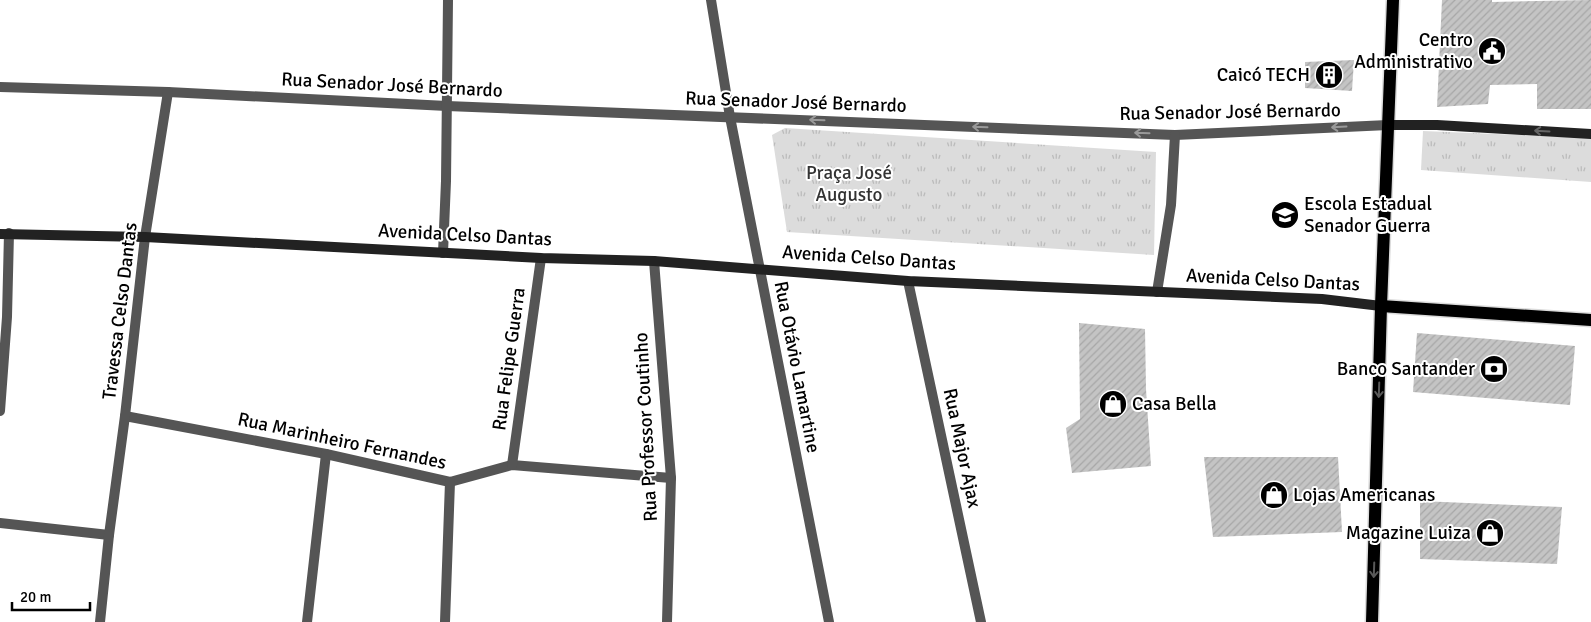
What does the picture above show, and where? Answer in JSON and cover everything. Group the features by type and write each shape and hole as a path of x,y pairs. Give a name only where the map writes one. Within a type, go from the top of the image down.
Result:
{"main road":[{"path":"1372,622 1381,306 1393,0"},
{"name":"Rua Senador José Bernardo","path":"1388,125 1437,125 1591,134"},
{"name":"Avenida Celso Dantas","path":"5,233 145,237 541,258 654,261 908,281 1322,300 1381,306 1591,320"}],"street":[{"path":"443,252 448,0"},
{"name":"Rua Otávio Lamartine","path":"711,0 730,117 829,622"},
{"name":"Rua Senador José Bernardo","path":"0,87 168,92 447,106 1174,135 1388,125"},
{"name":"Travessa Celso Dantas","path":"100,622 145,237 168,92"},
{"path":"1157,292 1172,204 1174,135"},
{"path":"0,411 7,317 5,233"},
{"name":"Rua Felipe Guerra","path":"512,465 541,258"},
{"name":"Rua Professor Coutinho","path":"654,261 670,478 667,622"},
{"name":"Rua Major Ajax","path":"908,281 981,622"},
{"name":"Rua Marinheiro Fernandes","path":"125,416 326,454 450,482 512,465 670,478"},
{"path":"307,622 326,454"},
{"path":"445,622 450,482"},
{"path":"0,523 109,535"}],"green space":[{"name":"Praça José Augusto","path":"785,128 1156,152 1154,255 787,232 772,135"},
{"path":"1423,131 1591,138 1591,182 1421,170"}],"building":[{"path":"1442,0 1492,0 1492,2 1591,0 1591,109 1537,109 1537,84 1490,85 1488,104 1437,107"},
{"name":"Caicó TECH","path":"1354,60 1352,91 1305,88 1305,62"},
{"name":"Casa Bella","path":"1079,323 1145,329 1146,389 1151,466 1072,473 1066,428 1080,419"},
{"name":"Banco Santander","path":"1417,333 1575,346 1570,405 1413,392"},
{"name":"Lojas Americanas","path":"1204,457 1338,457 1342,532 1213,537"},
{"name":"Magazine Luiza","path":"1420,501 1562,507 1557,564 1420,559"}],"place":[{"name":"Centro Administrativo","path":"1492,51"},
{"name":"Caicó TECH","path":"1329,75"},
{"name":"Escola Estadual Senador Guerra","path":"1285,215"},
{"name":"Banco Santander","path":"1494,369"},
{"name":"Casa Bella","path":"1113,404"},
{"name":"Lojas Americanas","path":"1274,495"},
{"name":"Magazine Luiza","path":"1490,533"}]}
